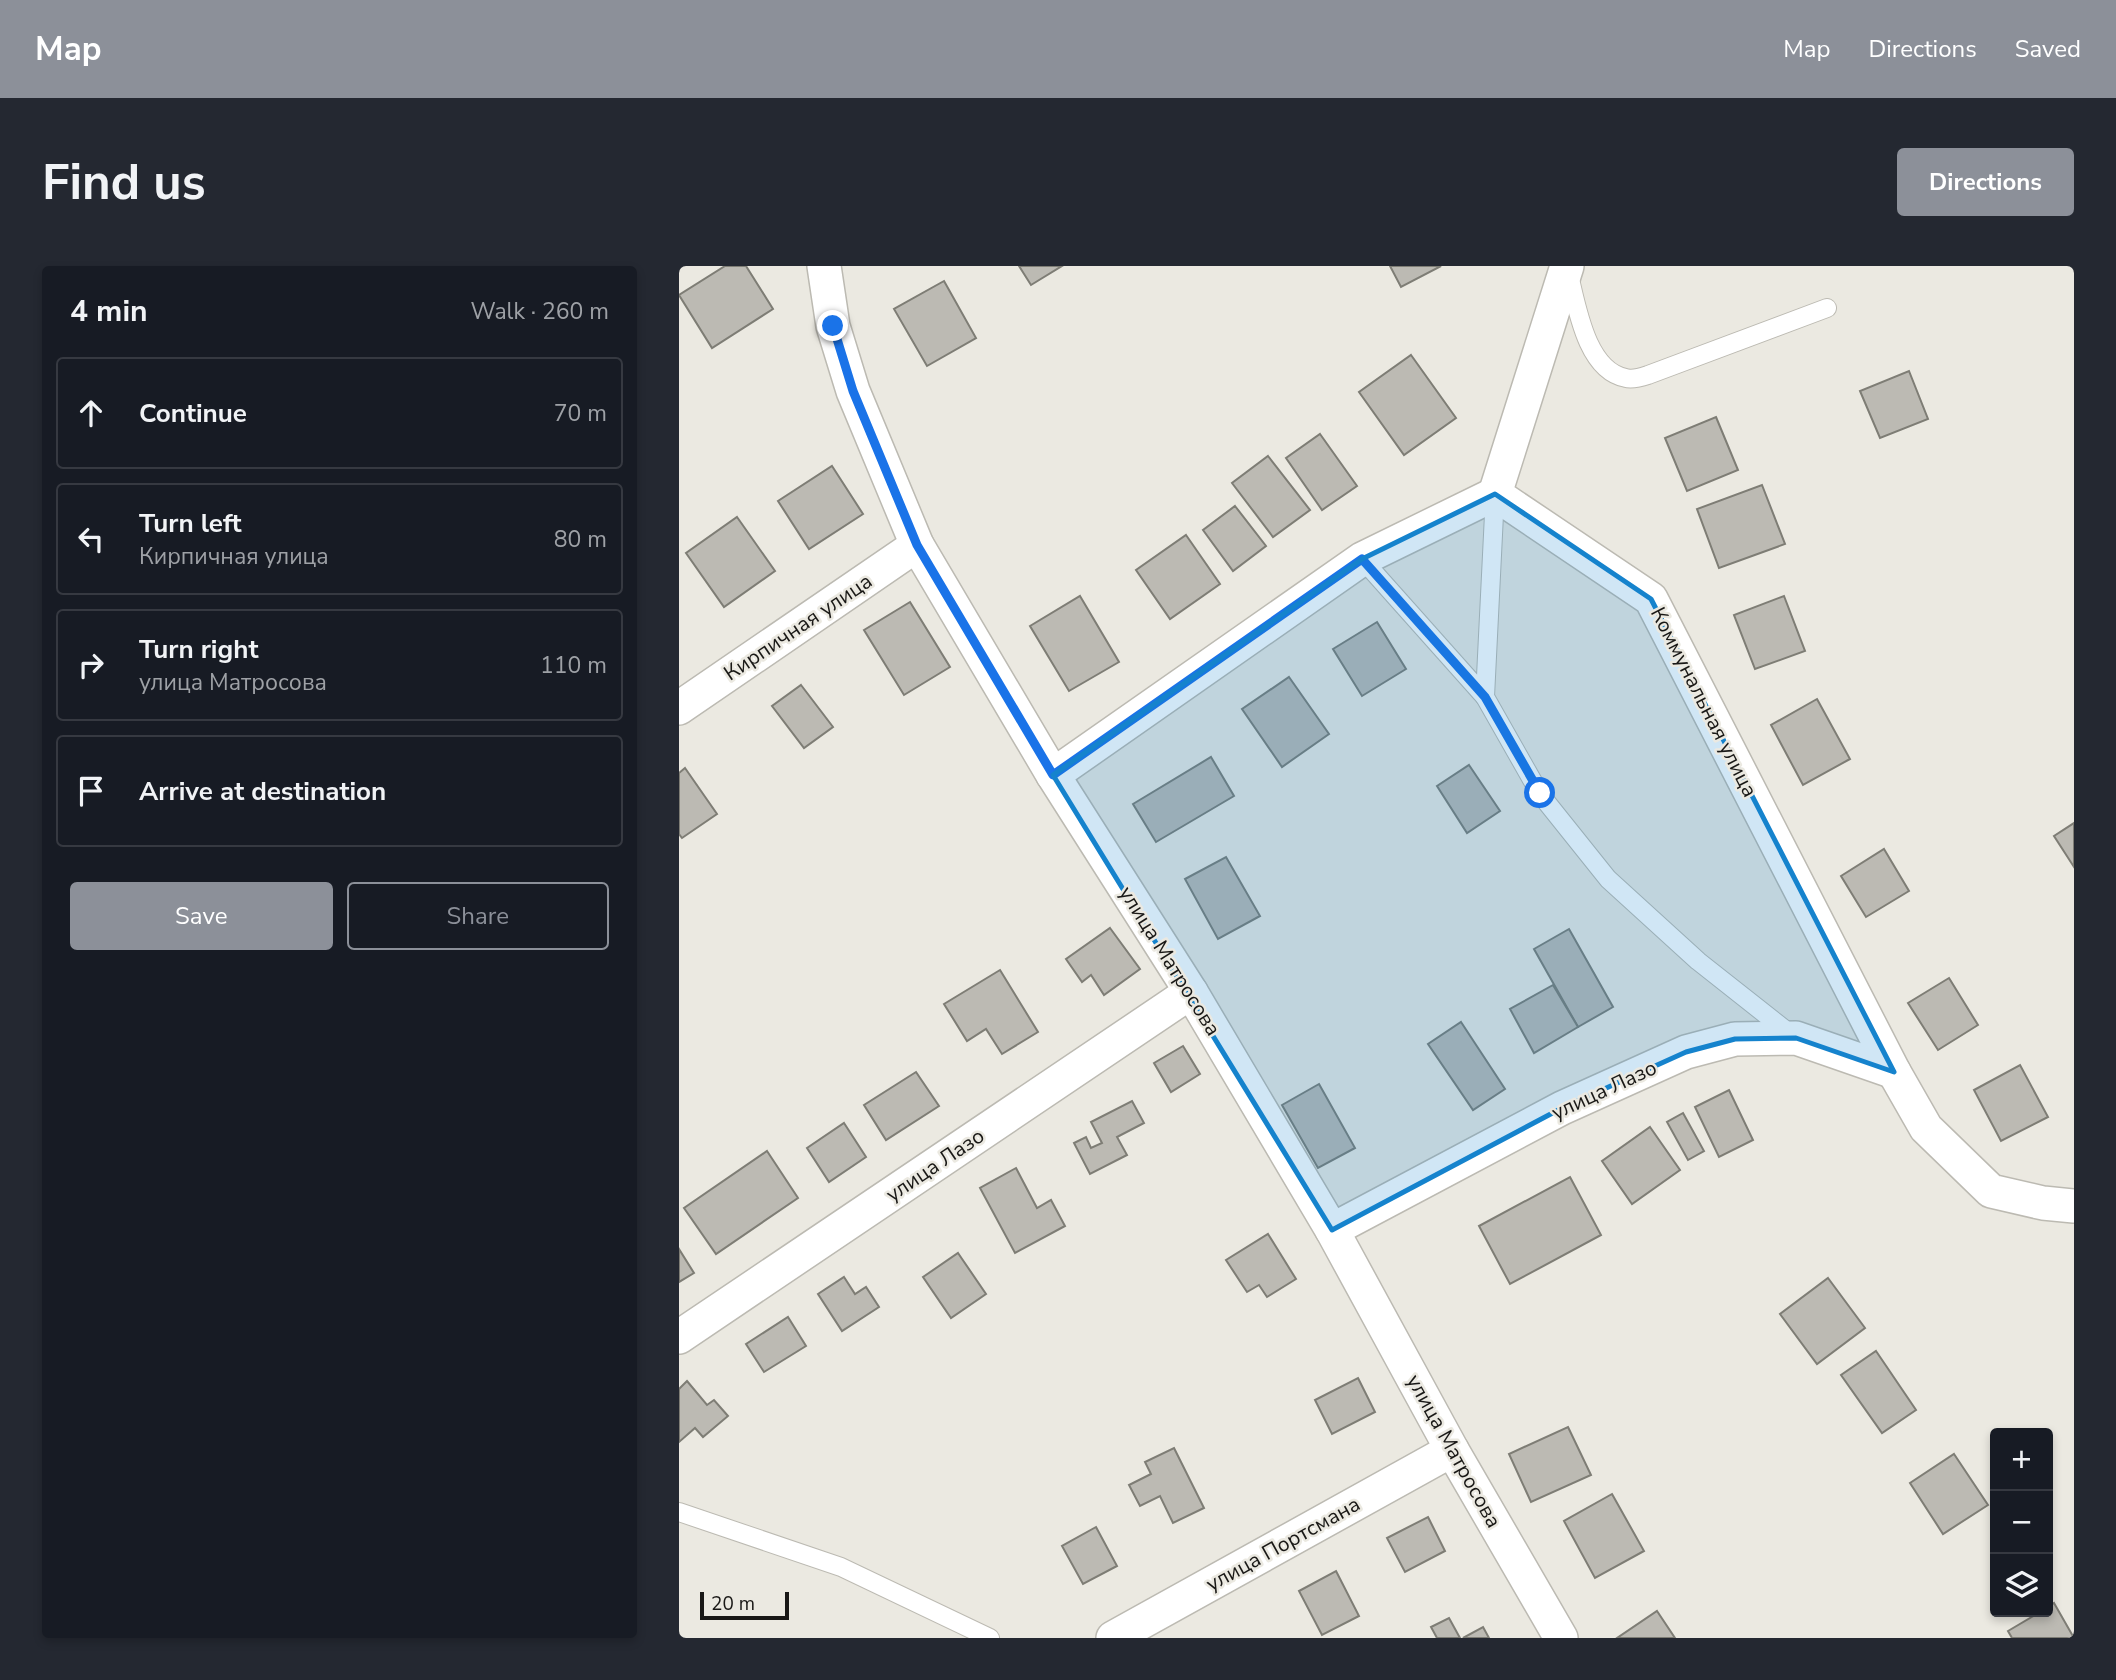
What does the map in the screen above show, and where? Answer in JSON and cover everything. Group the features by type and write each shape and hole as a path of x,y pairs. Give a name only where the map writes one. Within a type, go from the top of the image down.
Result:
{"street":[{"name":"улица Матросова","path":"824,266 833,326 853,391 917,545 1053,775 1191,992 1332,1230 1452,1450 1561,1638"},
{"path":"1053,775 1362,559 1495,494 1567,267"},
{"name":"Коммунальная улица","path":"1495,494 1651,599 1894,1072 1926,1128 1991,1191 2043,1203 2074,1206"},
{"name":"Кирпичная улица","path":"679,708 917,545"},
{"name":"улица Лазо","path":"679,1337 1191,992"},
{"name":"улица Лазо","path":"1332,1230 1562,1108 1686,1052 1735,1039 1796,1038 1894,1072"},
{"name":"улица Портсмана","path":"1113,1638 1452,1450"}],"lane":[{"path":"1567,267 1582,326 1594,354 1607,370 1627,379 1648,376 1827,308"},
{"path":"1485,697 1495,494"},
{"path":"1362,559 1485,697 1540,793 1608,879 1699,961 1796,1038"},
{"path":"679,1512 841,1567 990,1638"}],"highlighted area":[{"path":"1495,494 1651,599 1894,1072 1796,1038 1735,1039 1686,1052 1562,1108 1332,1230 1053,775 1362,559"}],"building":[{"path":"725,266 746,266 773,309 712,348 679,295"},
{"path":"1019,266 1062,266 1031,285"},
{"path":"1390,266 1441,266 1401,287"},
{"path":"944,281 976,338 927,366 894,309"},
{"path":"1411,355 1456,418 1404,455 1359,392"},
{"path":"1909,371 1928,419 1880,438 1860,391"},
{"path":"1716,417 1738,470 1687,491 1665,438"},
{"path":"1320,434 1357,486 1322,510 1286,458"},
{"path":"1268,456 1310,510 1273,537 1232,483"},
{"path":"832,466 863,514 809,549 778,501"},
{"path":"1762,485 1785,544 1719,568 1697,509"},
{"path":"1235,506 1266,546 1233,571 1203,530"},
{"path":"737,517 775,571 724,607 686,553"},
{"path":"1186,535 1220,584 1170,619 1136,570"},
{"path":"1080,596 1119,662 1069,691 1030,626"},
{"path":"1784,596 1805,651 1755,669 1734,615"},
{"path":"910,602 950,667 904,695 864,630"},
{"path":"1377,622 1406,669 1362,696 1333,649"},
{"path":"1289,677 1329,734 1282,767 1242,709"},
{"path":"801,685 833,727 804,748 772,706"},
{"path":"1817,699 1850,759 1803,785 1771,725"},
{"path":"1211,757 1234,796 1156,842 1133,804"},
{"path":"1469,765 1500,811 1467,833 1437,786"},
{"path":"685,768 717,814 682,838 679,834 679,773"},
{"path":"2074,823 2074,867 2054,836"},
{"path":"1884,849 1909,891 1866,917 1841,876"},
{"path":"1226,857 1260,916 1218,939 1185,879"},
{"path":"1110,928 1140,969 1104,995 1091,975 1082,982 1066,959"},
{"path":"1569,929 1613,1007 1578,1027 1534,949"},
{"path":"1000,970 1038,1032 1002,1054 986,1029 967,1041 944,1004"},
{"path":"1949,978 1978,1025 1938,1050 1908,1003"},
{"path":"1553,985 1578,1027 1534,1053 1510,1009"},
{"path":"1461,1022 1505,1089 1473,1110 1428,1044"},
{"path":"1183,1046 1200,1074 1171,1092 1154,1063"},
{"path":"2020,1065 2048,1117 2001,1141 1974,1090"},
{"path":"916,1072 939,1106 886,1140 864,1105"},
{"path":"1319,1084 1355,1148 1318,1168 1282,1105"},
{"path":"1729,1090 1753,1140 1719,1157 1695,1107"},
{"path":"1132,1101 1144,1123 1117,1137 1127,1155 1090,1174 1074,1143 1086,1137 1091,1148 1102,1143 1091,1122"},
{"path":"1683,1113 1704,1151 1688,1160 1667,1122"},
{"path":"844,1123 866,1157 829,1182 807,1148"},
{"path":"1650,1127 1680,1170 1632,1204 1602,1161"},
{"path":"767,1151 798,1198 716,1254 684,1208"},
{"path":"1016,1168 1037,1208 1051,1200 1065,1226 1015,1253 980,1188"},
{"path":"1570,1177 1601,1235 1510,1284 1479,1226"},
{"path":"1268,1234 1296,1279 1267,1297 1259,1285 1247,1292 1226,1260"},
{"path":"679,1249 694,1273 679,1282"},
{"path":"958,1253 986,1294 951,1318 923,1277"},
{"path":"844,1277 855,1294 866,1287 879,1307 842,1331 818,1294"},
{"path":"1828,1278 1865,1328 1817,1364 1780,1314"},
{"path":"788,1317 806,1346 764,1372 746,1344"},
{"path":"1876,1351 1916,1410 1882,1433 1841,1375"},
{"path":"1358,1378 1375,1412 1332,1434 1315,1400"},
{"path":"687,1381 707,1405 714,1400 728,1416 703,1437 695,1428 679,1442 679,1389"},
{"path":"1568,1427 1591,1475 1531,1502 1509,1454"},
{"path":"1174,1448 1204,1508 1173,1523 1160,1496 1140,1506 1129,1485 1151,1474 1145,1462"},
{"path":"1954,1454 1988,1505 1943,1534 1910,1483"},
{"path":"1612,1494 1644,1551 1595,1578 1564,1521"},
{"path":"1428,1517 1445,1551 1405,1572 1387,1538"},
{"path":"1096,1527 1117,1566 1083,1584 1062,1546"},
{"path":"1336,1571 1359,1616 1322,1635 1299,1591"},
{"path":"2053,1604 2074,1638 2012,1638 2008,1631 2032,1617 2053,1617"},
{"path":"1657,1611 1675,1638 1617,1638"},
{"path":"1449,1618 1460,1638 1437,1638 1431,1627"},
{"path":"1483,1627 1489,1638 1463,1638"}],"route":[{"path":"833,326 853,391 917,545 1053,775 1362,559 1485,697 1540,793"}]}
